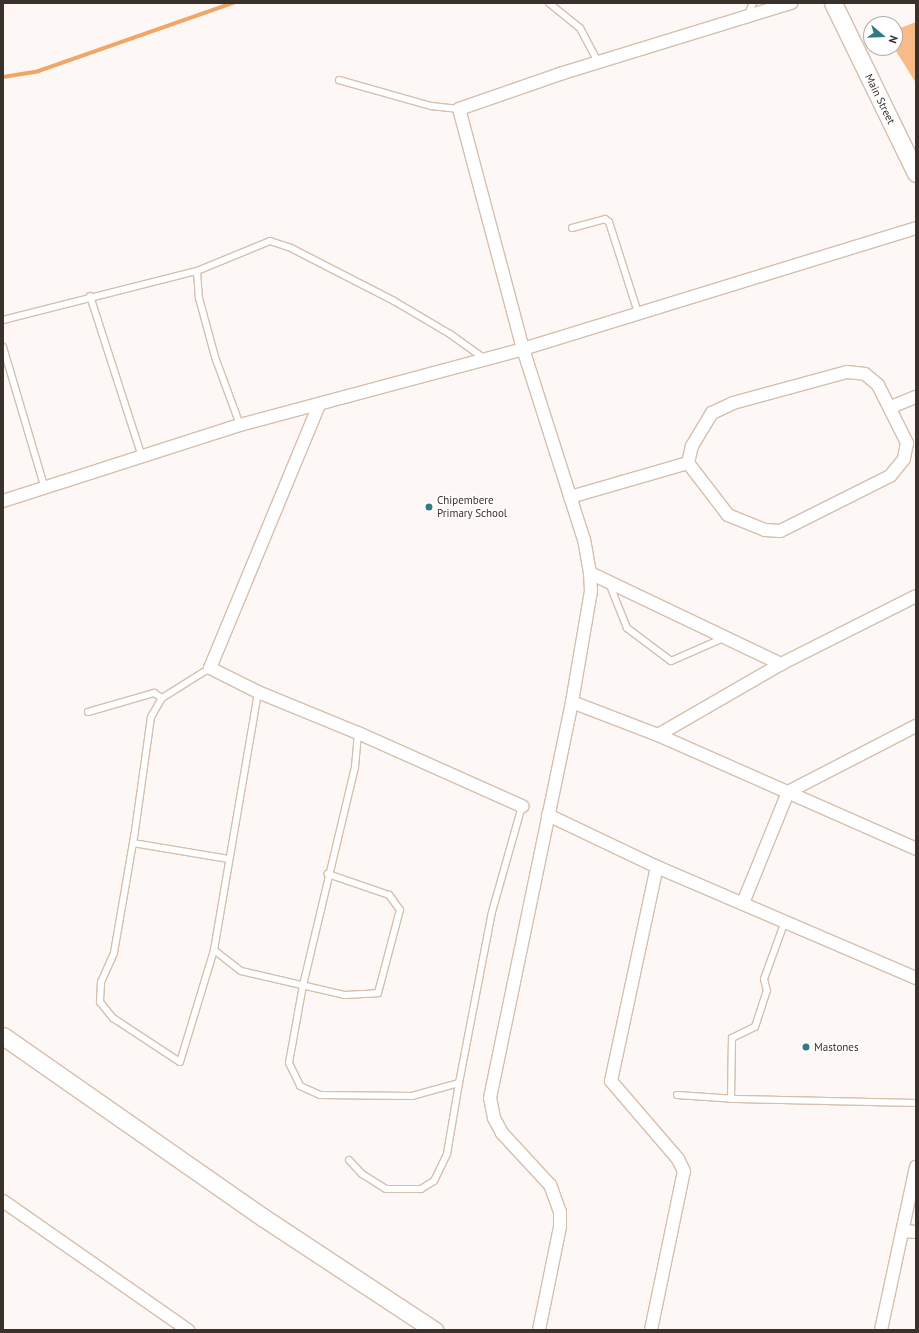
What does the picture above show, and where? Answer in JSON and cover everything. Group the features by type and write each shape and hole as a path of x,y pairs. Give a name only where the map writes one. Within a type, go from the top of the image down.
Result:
{"street":[{"path":"539,1330 560,1227 560,1212 550,1185 502,1132 494,1118 490,1098 572,702 591,591 590,573 584,540 523,349 460,108 598,62 791,3"},
{"name":"Main Street","path":"833,3 916,173"},
{"path":"3,501 45,489 240,425 523,349 916,228"},
{"path":"847,372 864,374 878,385 891,407 907,443 904,459 890,476 780,531 765,530 728,515 688,463 692,446 712,413 748,398 847,372"},
{"path":"891,407 916,397"},
{"path":"319,405 210,668 258,692 358,733 522,806"},
{"path":"570,497 688,463"},
{"path":"590,573 781,664"},
{"path":"658,735 781,664 916,596"},
{"path":"572,702 658,735 916,849"},
{"path":"743,903 788,792 916,726"},
{"path":"548,815 657,867 916,978"},
{"path":"651,1330 684,1171 678,1159 612,1081 657,867"},
{"path":"3,1036 264,1218 434,1330"},
{"path":"881,1330 916,1167"},
{"path":"3,1201 188,1330"},
{"path":"903,1231 916,1232"}],"lane":[{"path":"549,3 580,28 598,62"},
{"path":"747,16 753,3"},
{"path":"340,80 431,106 460,108"},
{"path":"572,228 605,219 609,222 638,314"},
{"path":"3,320 90,296 196,271 270,241 291,248 394,301 450,334 485,359"},
{"path":"196,271 199,298 215,358 240,425"},
{"path":"90,296 142,457"},
{"path":"3,347 45,489"},
{"path":"609,582 628,628 671,661 726,637"},
{"path":"210,668 162,698 151,717 133,844 114,953 101,982 100,1002 113,1018 180,1062 214,950 258,692"},
{"path":"88,712 154,693 162,698"},
{"path":"358,733 355,767 328,874 303,984 289,1063 300,1086 320,1095 412,1096 459,1082"},
{"path":"349,1160 362,1174 386,1189 421,1189 434,1181 447,1154 459,1082 492,912 522,806"},
{"path":"133,844 229,859"},
{"path":"214,950 241,971 303,984 345,995 378,993 400,910 389,895 328,874"},
{"path":"730,1099 732,1038 755,1027 767,991 764,979 785,921"},
{"path":"677,1095 730,1099 916,1102"}],"shaded area":[{"path":"916,22 916,83 899,56 903,56 903,27"}],"waterway":[{"path":"3,77 39,71 233,3"}],"place":[{"name":"Chipembere Primary School","path":"429,507"},
{"name":"Mastones","path":"806,1047"}]}
